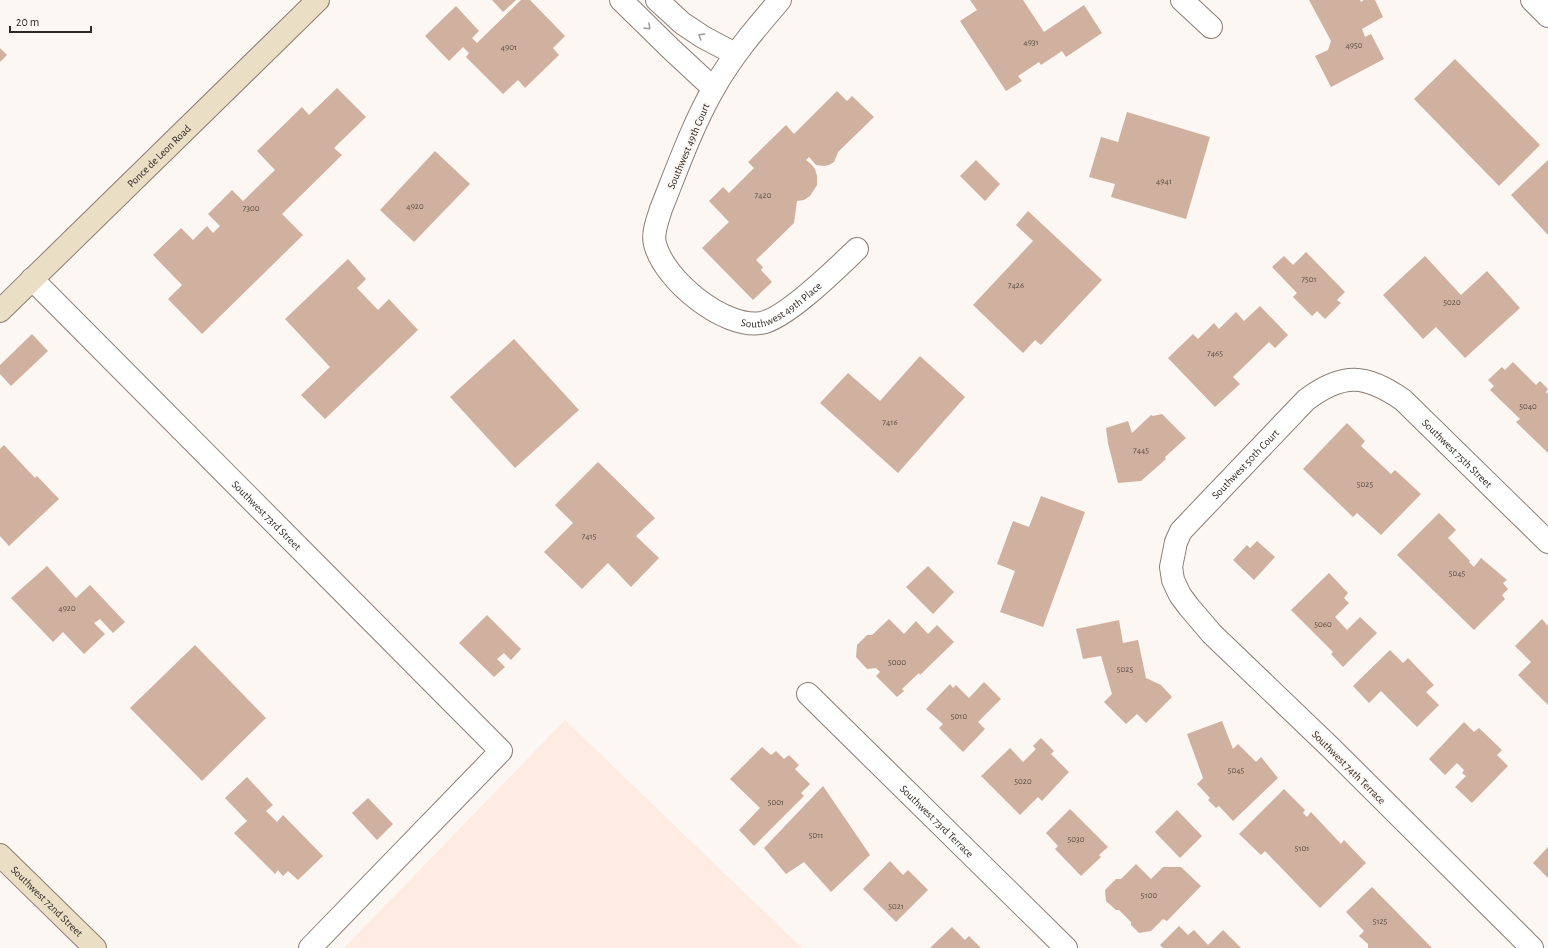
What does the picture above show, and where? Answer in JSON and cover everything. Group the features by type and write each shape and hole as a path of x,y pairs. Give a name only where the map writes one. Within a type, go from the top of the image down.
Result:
{"street":[{"name":"Ponce de Leon Road","path":"0,311 318,0"},
{"path":"657,0 682,23 703,38 735,54"},
{"name":"Southwest 49th Court","path":"697,299 685,288 669,269 658,252 654,237 661,209 713,88 735,54 780,0"},
{"path":"1182,0 1211,27"},
{"path":"1532,0 1548,16"},
{"path":"632,4 713,88"},
{"name":"Southwest 49th Place","path":"697,299 729,319 745,324 762,323 778,317 795,305 857,249"},
{"name":"Southwest 73rd Street","path":"32,279 501,751 310,948"},
{"name":"Southwest 50th Court","path":"1173,580 1171,567 1172,554 1181,530 1306,400 1329,385 1342,380 1357,380"},
{"name":"Southwest 75th Street","path":"1357,380 1377,384 1403,400 1548,542"},
{"name":"Southwest 74th Terrace","path":"1173,580 1184,601 1212,634 1532,948"},
{"name":"Southwest 73rd Terrace","path":"808,694 1066,948"},
{"name":"Southwest 72nd Street","path":"0,855 95,948"}],"shaded area":[{"path":"565,720 802,948 344,948"}],"building":[{"path":"492,0 516,0 503,12"},
{"path":"521,0 530,0 565,36 553,48 559,55 525,88 518,80 503,94 466,57 469,53 463,47 449,61 425,36 456,6 479,31 472,38 477,43"},
{"path":"970,0 1023,0 1044,32 1084,5 1102,33 1066,57 1062,51 1041,65 1039,62 1018,76 1022,81 1006,91 960,21 977,10"},
{"path":"1309,0 1360,0 1361,2 1364,0 1375,0 1383,17 1362,29 1365,37 1371,34 1384,59 1331,87 1315,56 1328,50 1331,41"},
{"path":"0,48 7,55 0,62"},
{"path":"1455,59 1540,145 1499,186 1414,99"},
{"path":"337,88 366,117 334,148 342,155 282,214 303,235 202,334 168,299 182,285 153,255 181,228 193,240 207,226 213,233 220,226 208,214 232,190 243,201 275,170 257,151 302,107 309,115"},
{"path":"837,91 847,101 852,96 874,117 838,152 834,162 824,166 816,165 809,157 806,160 815,169 817,185 810,196 804,200 797,201 794,223 756,260 763,267 761,270 772,282 753,300 702,248 729,222 709,201 723,187 729,193 754,168 748,162 786,125 794,134"},
{"path":"1127,112 1210,137 1186,219 1111,197 1115,184 1089,177 1101,137 1118,142"},
{"path":"435,151 470,184 414,242 380,210"},
{"path":"976,160 1000,184 985,201 960,176"},
{"path":"1548,160 1548,235 1511,195"},
{"path":"1028,211 1102,280 1041,345 1035,340 1023,353 973,305 1033,241 1016,225"},
{"path":"1306,252 1345,292 1337,300 1341,303 1325,319 1317,311 1312,316 1293,297 1297,293 1272,267 1284,256 1293,265"},
{"path":"1425,256 1461,295 1487,271 1520,308 1465,358 1436,327 1423,339 1383,295"},
{"path":"348,259 366,279 357,288 378,310 389,299 418,330 325,419 301,395 330,367 285,319"},
{"path":"1260,306 1288,335 1275,348 1269,342 1233,377 1240,384 1215,407 1168,358 1193,334 1198,339 1214,323 1219,329 1236,312 1244,321"},
{"path":"32,334 48,351 11,386 0,374 0,365"},
{"path":"514,339 579,410 515,468 450,397"},
{"path":"920,356 965,397 898,473 820,403 848,373 880,401"},
{"path":"1513,362 1536,385 1540,381 1548,389 1546,392 1548,394 1548,453 1516,422 1520,419 1490,390 1494,386 1488,380 1502,367 1505,370"},
{"path":"1162,414 1186,438 1165,457 1166,459 1141,481 1118,483 1108,443 1106,428 1128,421 1132,433 1151,415"},
{"path":"1347,423 1365,441 1361,446 1391,474 1395,470 1421,494 1381,535 1357,513 1353,517 1303,469"},
{"path":"4,445 35,478 37,476 59,499 9,546 0,536 0,449"},
{"path":"598,462 655,518 636,536 659,558 631,587 608,563 582,589 544,552 573,523 555,505"},
{"path":"1041,496 1085,512 1043,627 1000,612 1015,571 997,564 1013,521 1029,527"},
{"path":"1439,513 1456,530 1448,538 1474,567 1481,558 1507,580 1503,583 1508,589 1502,595 1505,599 1474,630 1397,555"},
{"path":"1257,541 1275,557 1254,580 1233,560 1247,545 1250,548"},
{"path":"47,566 76,598 90,585 125,622 113,633 100,619 94,623 105,634 84,654 63,632 53,642 11,598"},
{"path":"928,566 954,592 933,614 906,587"},
{"path":"1329,573 1348,593 1344,598 1349,603 1335,617 1347,630 1360,617 1377,633 1343,667 1331,654 1333,652 1291,610"},
{"path":"487,615 521,649 511,660 504,653 497,659 505,667 494,677 459,643"},
{"path":"889,619 904,634 916,621 928,634 937,625 954,642 920,675 919,673 902,689 904,691 897,697 876,676 880,672 876,668 867,669 856,657 857,645 867,635 872,635"},
{"path":"1542,619 1548,626 1548,705 1518,675 1531,662 1515,646"},
{"path":"1119,620 1123,643 1138,640 1146,678 1161,685 1172,697 1146,723 1137,714 1126,724 1104,702 1112,694 1101,656 1083,659 1076,629"},
{"path":"195,645 266,718 202,781 130,708"},
{"path":"1390,650 1403,663 1408,658 1434,685 1426,692 1439,705 1417,727 1381,691 1369,703 1353,686"},
{"path":"984,682 1001,699 978,722 985,729 963,752 939,728 943,724 926,709 950,684 953,688 956,685 969,698"},
{"path":"1222,721 1233,749 1238,744 1256,762 1261,757 1278,778 1233,821 1219,806 1216,808 1208,800 1210,798 1197,784 1203,778 1187,734"},
{"path":"1464,722 1474,732 1479,728 1502,750 1497,755 1508,766 1472,803 1455,787 1466,776 1462,773 1464,770 1457,763 1445,775 1429,759"},
{"path":"1041,738 1054,751 1051,754 1069,772 1042,801 1038,797 1020,815 981,776 1010,748 1023,762 1036,749 1033,746"},
{"path":"762,747 771,755 776,751 784,759 789,755 799,765 795,769 810,784 801,793 804,796 754,846 739,830 760,808 730,779"},
{"path":"247,777 273,805 266,811 277,822 283,815 323,856 298,880 288,871 283,876 278,870 275,874 234,833 247,821 225,798"},
{"path":"823,786 870,855 831,892 804,862 786,874 764,848"},
{"path":"1284,789 1305,810 1303,813 1307,817 1311,812 1341,844 1344,840 1366,863 1320,908 1265,851 1261,855 1239,834"},
{"path":"368,798 393,824 377,840 352,813"},
{"path":"1070,809 1108,847 1099,855 1101,857 1081,876 1055,849 1058,846 1046,833"},
{"path":"1177,810 1202,836 1180,858 1155,832"},
{"path":"1548,847 1548,878 1533,863"},
{"path":"890,861 903,875 908,870 928,890 896,922 863,889"},
{"path":"1136,864 1151,879 1163,867 1181,867 1201,886 1167,921 1163,919 1151,931 1139,933 1119,910 1116,910 1106,901 1105,890 1116,879 1121,879"},
{"path":"1372,887 1432,948 1368,948 1368,944 1359,936 1364,931 1346,912"},
{"path":"1179,926 1188,935 1194,930 1208,945 1223,930 1241,948 1163,948 1160,945"},
{"path":"952,927 965,940 969,936 981,948 930,948"}]}
